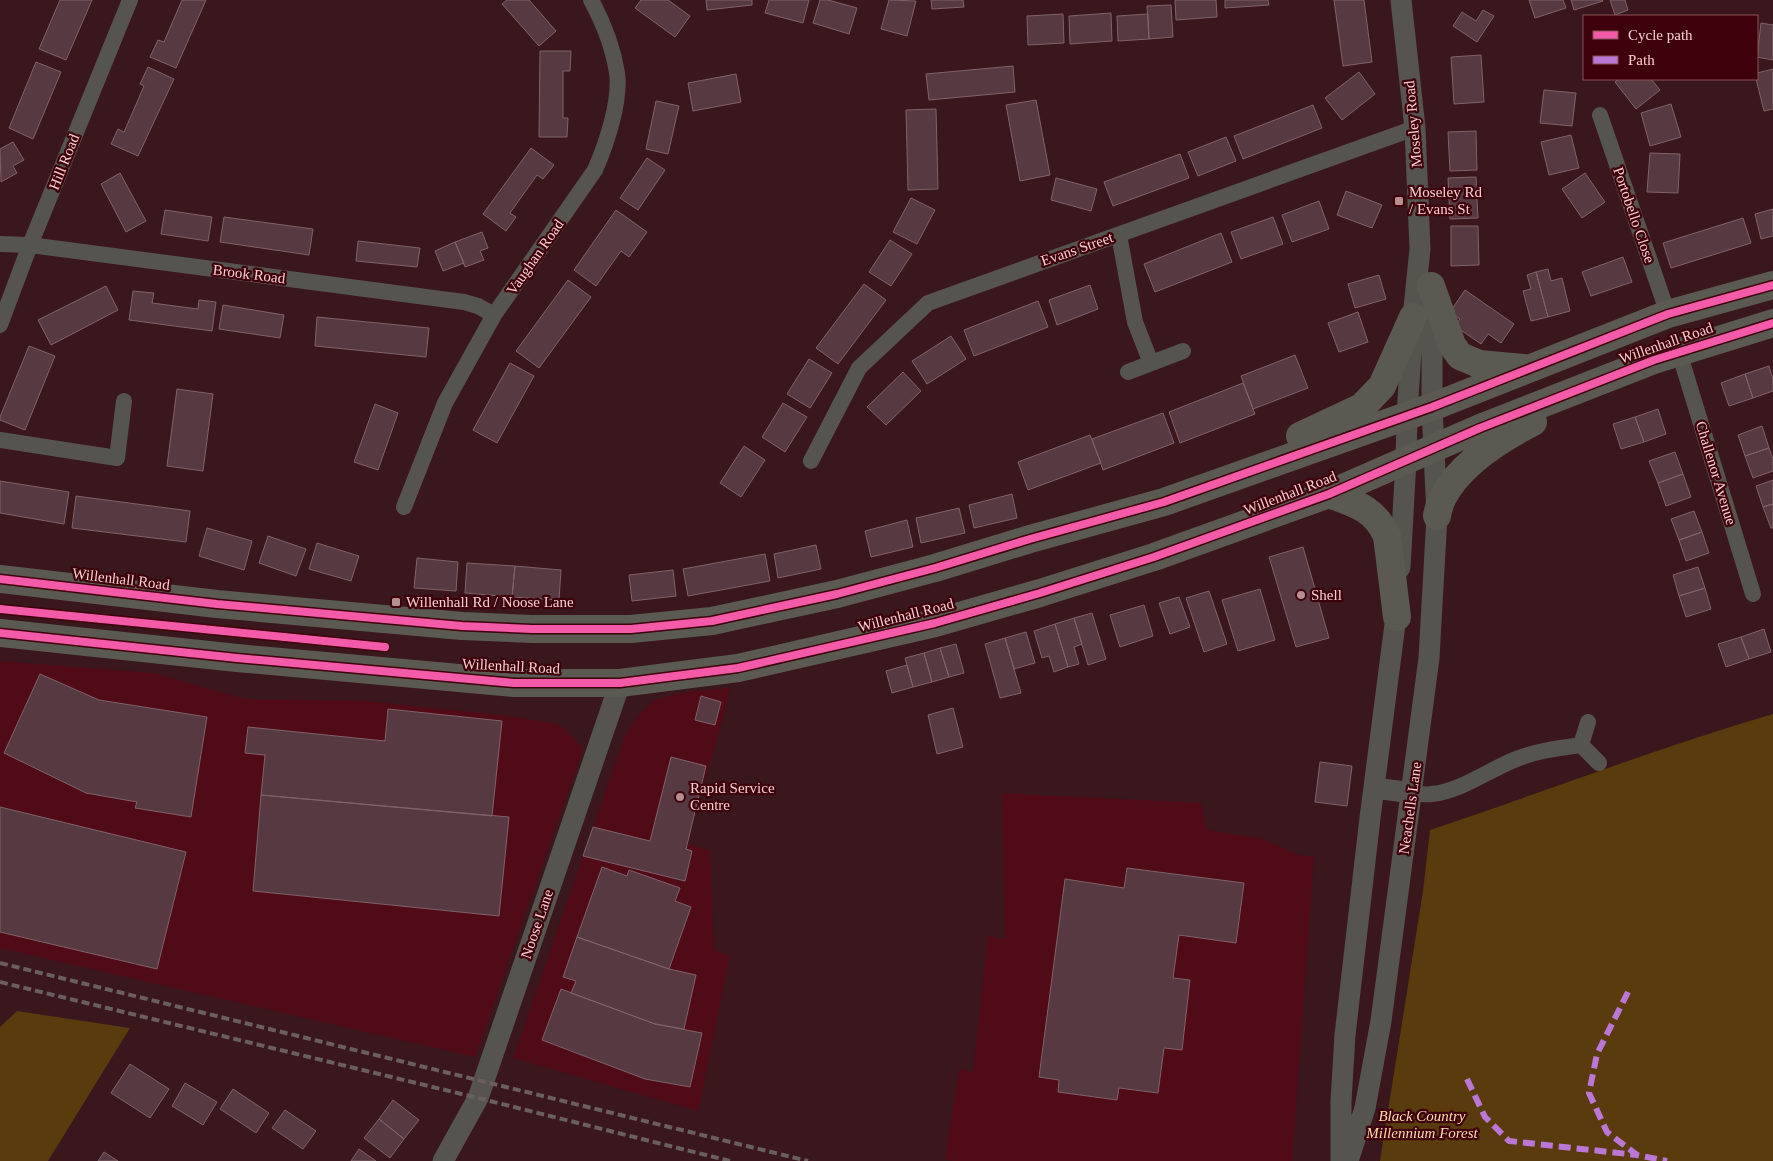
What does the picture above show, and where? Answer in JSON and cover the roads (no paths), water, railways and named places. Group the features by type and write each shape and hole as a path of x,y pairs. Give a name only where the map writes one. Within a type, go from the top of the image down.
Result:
{"highway":[{"name":"Willenhall Road","path":"0,579 217,604 462,626 532,629 631,629 712,621 837,594 936,568 1030,539 1164,502 1432,407 1668,314 1773,285"},
{"path":"1431,286 1452,345 1460,356 1479,364 1530,368"},
{"path":"1164,502 1206,474 1318,429 1362,407 1382,386 1413,317"},
{"name":"Willenhall Road","path":"0,633 256,660 514,682 620,682 738,668 935,623 1040,593 1154,557 1330,494 1480,428 1666,356 1773,323"},
{"path":"1436,516 1442,498 1453,481 1484,452 1511,433 1666,356"},
{"path":"1330,494 1364,508 1382,524 1387,536 1397,617"}],"street":[{"name":"Hill Road","path":"0,324 30,245 130,0"},
{"name":"Vaughan Road","path":"404,507 445,403 494,315 596,170 605,148 617,90 617,74 612,50 599,15 590,0"},
{"name":"Moseley Road","path":"1401,0 1414,128 1420,249 1406,416 1406,460"},
{"name":"Portobello Close","path":"1600,115 1668,314"},
{"name":"Evans Street","path":"811,461 859,368 928,303 1414,128"},
{"path":"1119,235 1135,322 1151,363"},
{"name":"Brook Road","path":"0,244 30,245 464,302 478,306 494,315"},
{"name":"Moseley Road","path":"1420,249 1431,286 1433,450"},
{"path":"1128,372 1183,351"},
{"name":"Challenor Avenue","path":"1666,356 1753,594"},
{"path":"0,440 117,458 124,401"},
{"name":"Neachells Lane","path":"1348,1161 1365,1108 1378,1039 1430,658 1436,516 1433,450"},
{"path":"1341,1161 1341,1101 1345,1035 1374,788 1397,617 1406,460"},
{"path":"0,565 27,581"},
{"name":"Noose Lane","path":"443,1161 478,1098 620,682"},
{"path":"1581,745 1588,722"},
{"path":"1374,788 1430,795 1442,793 1516,759 1537,752 1581,745"},
{"path":"1581,745 1599,763"},
{"path":"1345,1035 1378,1039"}],"railway":[{"path":"0,963 808,1161"},
{"path":"0,982 730,1161"}],"place":[{"name":"Moseley Rd / Evans St","path":"1399,201"},
{"name":"Shell","path":"1301,595"},
{"name":"Willenhall Rd / Noose Lane","path":"396,602"},
{"name":"Rapid Service Centre","path":"680,797"}],"park label":[{"name":"Black Country Millennium Forest","path":"1422,1124"}]}
